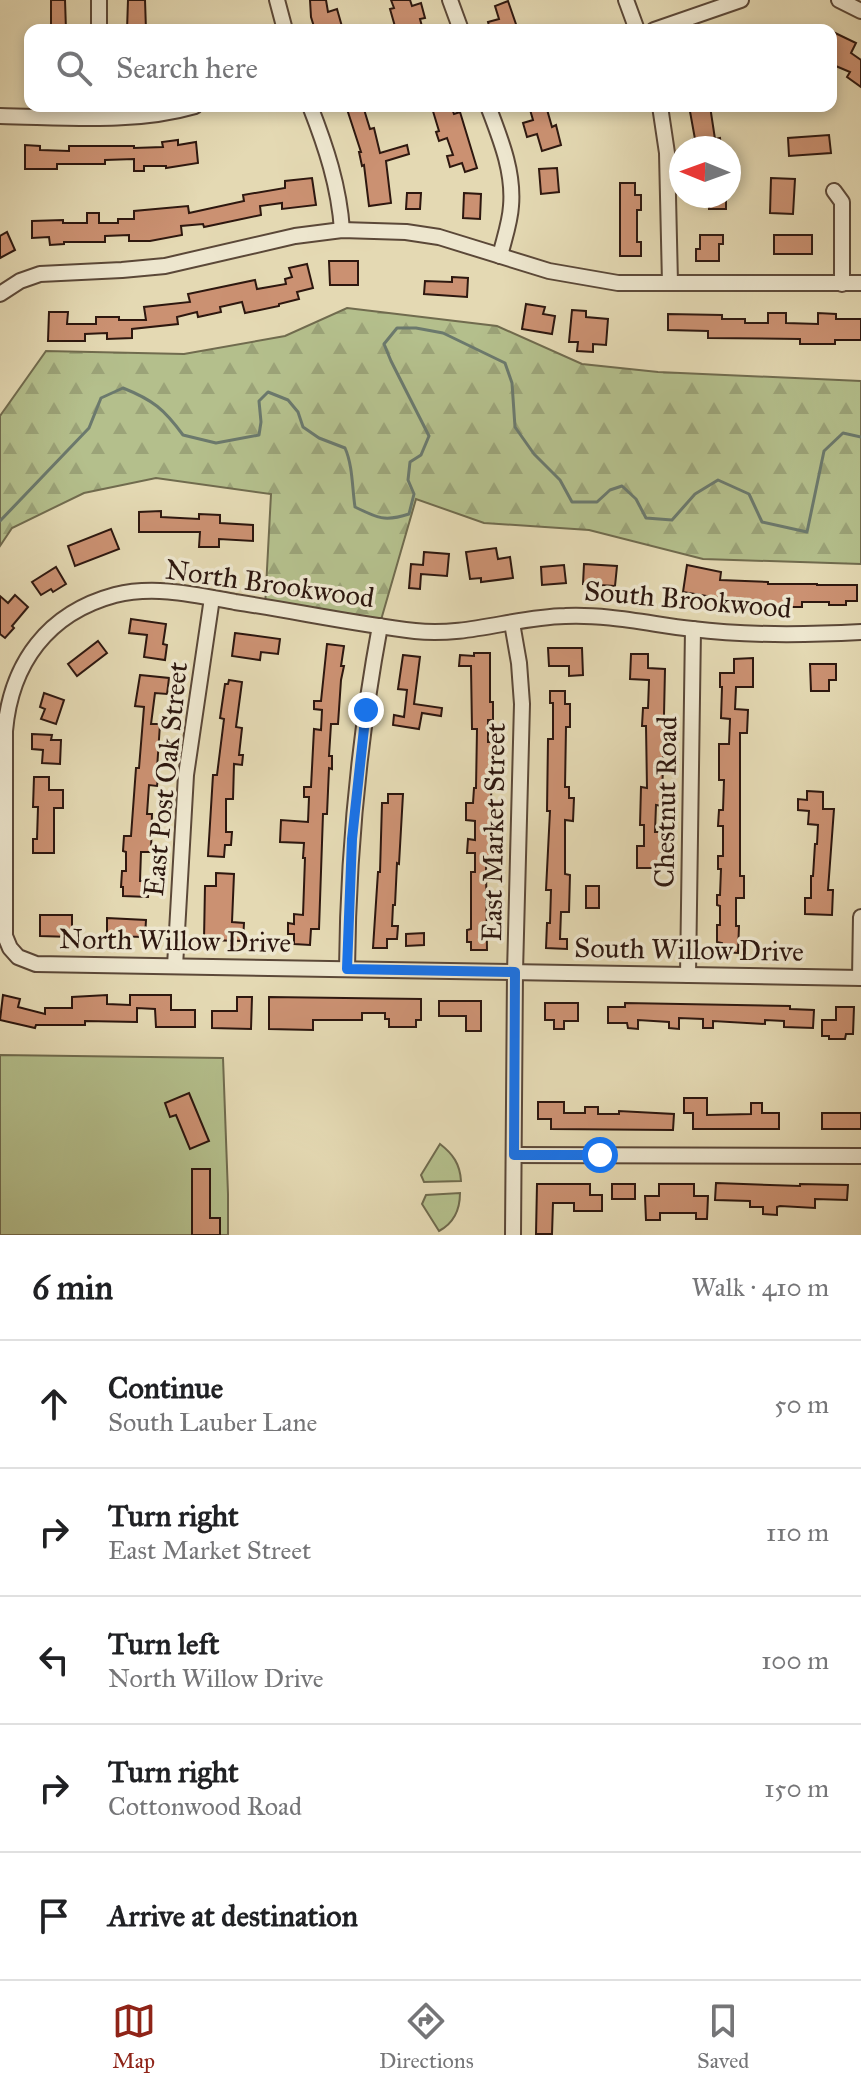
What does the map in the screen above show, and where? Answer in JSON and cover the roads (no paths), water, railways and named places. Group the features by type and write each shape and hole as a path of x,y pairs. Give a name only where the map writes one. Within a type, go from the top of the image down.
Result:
{"street":[{"path":"99,0 99,24"},
{"path":"277,0 283,24"},
{"path":"450,0 459,24"},
{"path":"626,0 635,24"},
{"path":"671,24 741,0"},
{"path":"839,0 861,11"},
{"path":"0,116 79,112"},
{"path":"112,112 152,115 166,112"},
{"path":"312,112 328,152 342,230"},
{"path":"490,112 506,155 512,186 510,217 500,256"},
{"path":"661,112 667,153 670,283"},
{"path":"834,191 842,202 842,284"},
{"path":"0,294 20,281 40,274 165,266 295,236 342,230 406,232 439,237 549,271 603,281 861,283"},
{"name":"North Brookwood","path":"2,784 9,703 22,668 45,634 60,622 83,608 116,595 158,591 416,631 441,632 512,623"},
{"name":"East Post Oak Street","path":"175,966 186,775 212,598"},
{"name":"South Brookwood","path":"512,623 550,617 593,616 693,629 798,634 861,632"},
{"name":"East Market Street","path":"512,623 522,704 515,972 513,1235"},
{"path":"347,969 355,796 380,626"},
{"name":"Chestnut Road","path":"688,975 693,629"},
{"name":"North Willow Drive","path":"2,784 5,936 13,953 23,960 36,964 515,972"},
{"path":"861,917 861,978"},
{"name":"South Willow Drive","path":"515,972 861,978"},
{"path":"514,1155 861,1156"}],"waterway":[{"path":"0,521 89,428 101,398 123,388 157,406 183,435 216,443 259,435 259,401 268,392 288,400 298,412 303,427 319,438 345,448 355,507 381,518 409,514 414,494 408,480 410,462 421,455 429,436 384,344 397,328 443,333 505,363 512,383 515,427 534,454 560,480 572,502 597,502 610,490 622,486 636,499 646,518 672,520 695,494 718,480 749,494 762,522 807,532 824,451 843,433 861,437"}]}
